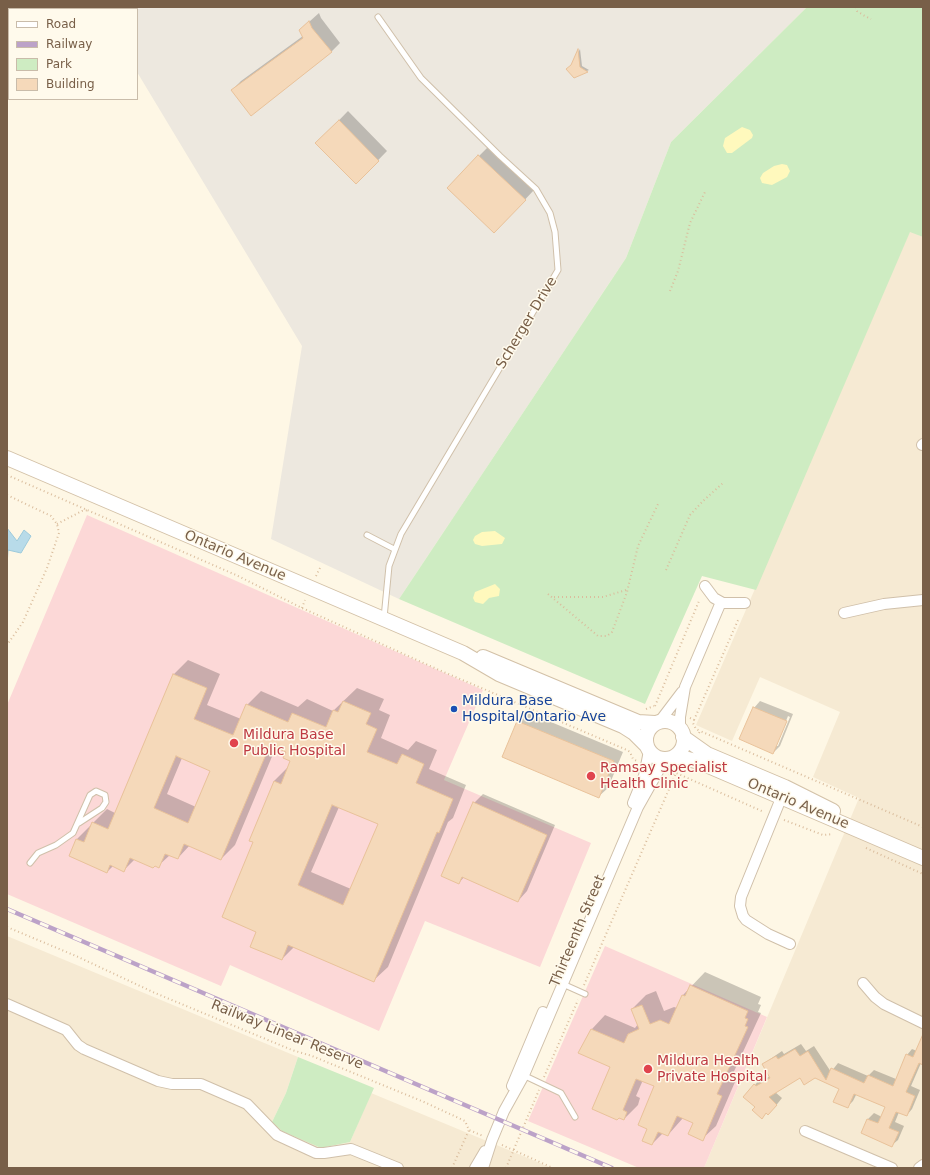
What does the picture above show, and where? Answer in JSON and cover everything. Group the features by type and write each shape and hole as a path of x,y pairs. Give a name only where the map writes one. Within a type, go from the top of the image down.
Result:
{"street":[{"name":"Ontario Avenue","path":"7,458 464,653 499,674 624,726 634,733 647,748"},
{"path":"705,586 714,598 721,602 730,604 744,603"},
{"path":"844,613 892,603 923,600"},
{"path":"685,687 658,722 646,733 647,748 665,762 681,749 682,732 680,717 685,687 721,602"},
{"name":"Ontario Avenue","path":"464,653 487,658 638,722 658,722"},
{"path":"658,722 671,722 682,732"},
{"name":"Ontario Avenue","path":"682,732 707,754 783,792 923,858"},
{"name":"Thirteenth Street","path":"483,1168 492,1140 640,787 646,766 647,748"},
{"name":"Ontario Avenue","path":"665,762 681,757 699,762 828,809 923,848"},
{"name":"Thirteenth Street","path":"559,982 638,806 665,762"},
{"path":"783,792 741,897 741,912 742,916 751,924 790,944"},
{"path":"863,983 875,997 884,1004 923,1023"},
{"path":"7,1004 66,1030 78,1045 84,1049 158,1081 172,1084 201,1084 248,1104 277,1134 316,1153 351,1149 398,1168"},
{"path":"805,1131 892,1168"},
{"name":"Thirteenth Street","path":"475,1168 492,1140"},
{"path":"919,1168 923,1165"}],"lane":[{"name":"Scherger Drive","path":"378,17 421,78 500,156 536,189 550,212 555,232 558,270 538,308 410,517 394,550 386,587 384,619"},
{"path":"367,535 394,550"},
{"path":"30,863 38,853 65,839 73,833 79,823 80,815 90,795 96,791 105,795 106,802 102,808 79,823"},
{"path":"559,982 583,993"},
{"path":"520,1074 561,1093 575,1117"}],"path":[{"path":"856,7 857,11 863,16 871,19"},
{"path":"670,292 678,271 690,223 705,192"},
{"path":"7,475 269,591 439,670 630,752 633,759 646,766"},
{"path":"666,570 690,515 702,501 723,484"},
{"path":"7,495 51,516 57,524 59,533 47,568 23,622 7,645"},
{"path":"548,594 598,636 602,637 612,632 627,590 638,546 659,502"},
{"path":"57,524 82,511 89,510"},
{"path":"553,597 603,597 627,590"},
{"path":"655,706 699,601"},
{"path":"694,720 739,618"},
{"path":"665,762 670,775 676,773 774,816 823,835 836,833"},
{"path":"506,1168 541,1084 583,993 676,773"},
{"path":"865,847 868,850 923,874"},
{"name":"Railway Linear Reserve","path":"7,927 103,968 155,993 292,1050 312,1056 424,1102 465,1121 469,1130 553,1168"},
{"path":"452,1168 469,1130"}],"shaded area":[{"path":"807,7 671,142 626,258 399,599 271,539 302,346 138,74 138,8 98,8"},
{"path":"910,231 923,237 923,1168 704,1168 859,798 813,777 840,712 760,677 732,741 696,725"},
{"name":"Mildura Base Public Hospital","path":"87,515 483,690 444,780 591,843 540,967 425,921 379,1031 230,965 221,986 7,894 7,705"},
{"path":"7,936 298,1057 286,1093 272,1122 321,1148 350,1142 371,1093 552,1168 7,1168"},
{"name":"Mildura Health Private Hospital","path":"605,946 767,1017 704,1168 639,1168 528,1121"}],"green space":[{"path":"807,7 923,7 923,237 910,232 756,590 702,576 645,704 399,599 626,258 671,142"},
{"path":"298,1057 374,1088 350,1142 321,1148 282,1131 272,1122 286,1093"}],"sand":[{"path":"742,127 750,130 753,135 752,138 732,153 727,153 723,146 725,138"},
{"path":"782,164 787,165 790,171 787,177 772,185 762,183 760,178 763,173 774,166"},
{"path":"495,531 505,538 502,544 482,546 475,544 473,540 475,536 482,532"},
{"path":"495,584 500,589 499,596 489,598 483,604 475,602 473,598 475,592"}],"water":[{"path":"7,528 17,541 24,530 31,536 21,553 8,550 7,566"}],"building":[{"path":"309,21 312,28 332,52 251,116 231,90 303,38 299,30"},
{"path":"578,49 580,67 588,72 574,78 566,69 571,65"},
{"path":"339,120 379,161 356,184 315,143"},
{"path":"478,155 526,200 494,233 447,188"},
{"path":"173,674 207,688 194,719 233,735 246,704 288,722 292,713 326,727 333,710 338,712 343,701 371,713 366,724 377,729 367,752 397,764 402,754 424,764 416,783 453,799 439,833 437,832 374,982 288,945 282,960 250,947 256,932 222,917 253,842 249,841 274,781 281,784 290,761 283,758 286,752 270,745 221,860 184,844 178,859 165,854 159,868 155,866 153,868 130,858 124,872 110,865 107,873 69,856 76,839 84,842 92,822 108,829","holes":["176,756 210,771 188,823 154,808","332,805 378,824 343,905 298,885"]},
{"path":"753,707 787,721 773,754 739,739"},
{"path":"517,721 614,761 599,798 502,757"},
{"path":"473,802 547,835 518,902 462,877 459,884 441,876"},
{"path":"690,985 748,1011 745,1018 748,1019 745,1026 748,1027 717,1094 722,1096 703,1141 688,1134 693,1123 677,1116 668,1136 658,1132 652,1145 642,1141 647,1129 638,1125 654,1086 636,1079 623,1110 627,1112 624,1120 619,1118 617,1120 592,1109 610,1067 578,1053 591,1029 624,1043 628,1034 639,1029 631,1009 642,1005 650,1024 660,1020 669,1024 682,995 685,996"},
{"path":"923,1034 923,1065 919,1063 906,1092 915,1096 907,1116 896,1112 889,1128 899,1132 892,1147 861,1133 867,1119 878,1123 885,1107 854,1094 848,1108 833,1102 839,1089 815,1078 804,1085 800,1078 769,1097 777,1105 768,1115 766,1113 762,1119 752,1110 755,1107 743,1097 754,1084 756,1086 770,1078 762,1064 776,1056 778,1059 795,1049 800,1056 808,1051 826,1080 831,1068 864,1083 868,1075 893,1086 906,1054 913,1057"}],"railway":[{"path":"7,909 612,1168"}],"place":[{"name":"Mildura Base Hospital/Ontario Ave","path":"454,709"},
{"name":"Mildura Base Public Hospital","path":"234,743"},
{"name":"Ramsay Specialist Health Clinic","path":"591,776"},
{"name":"Mildura Health Private Hospital","path":"648,1069"}]}
